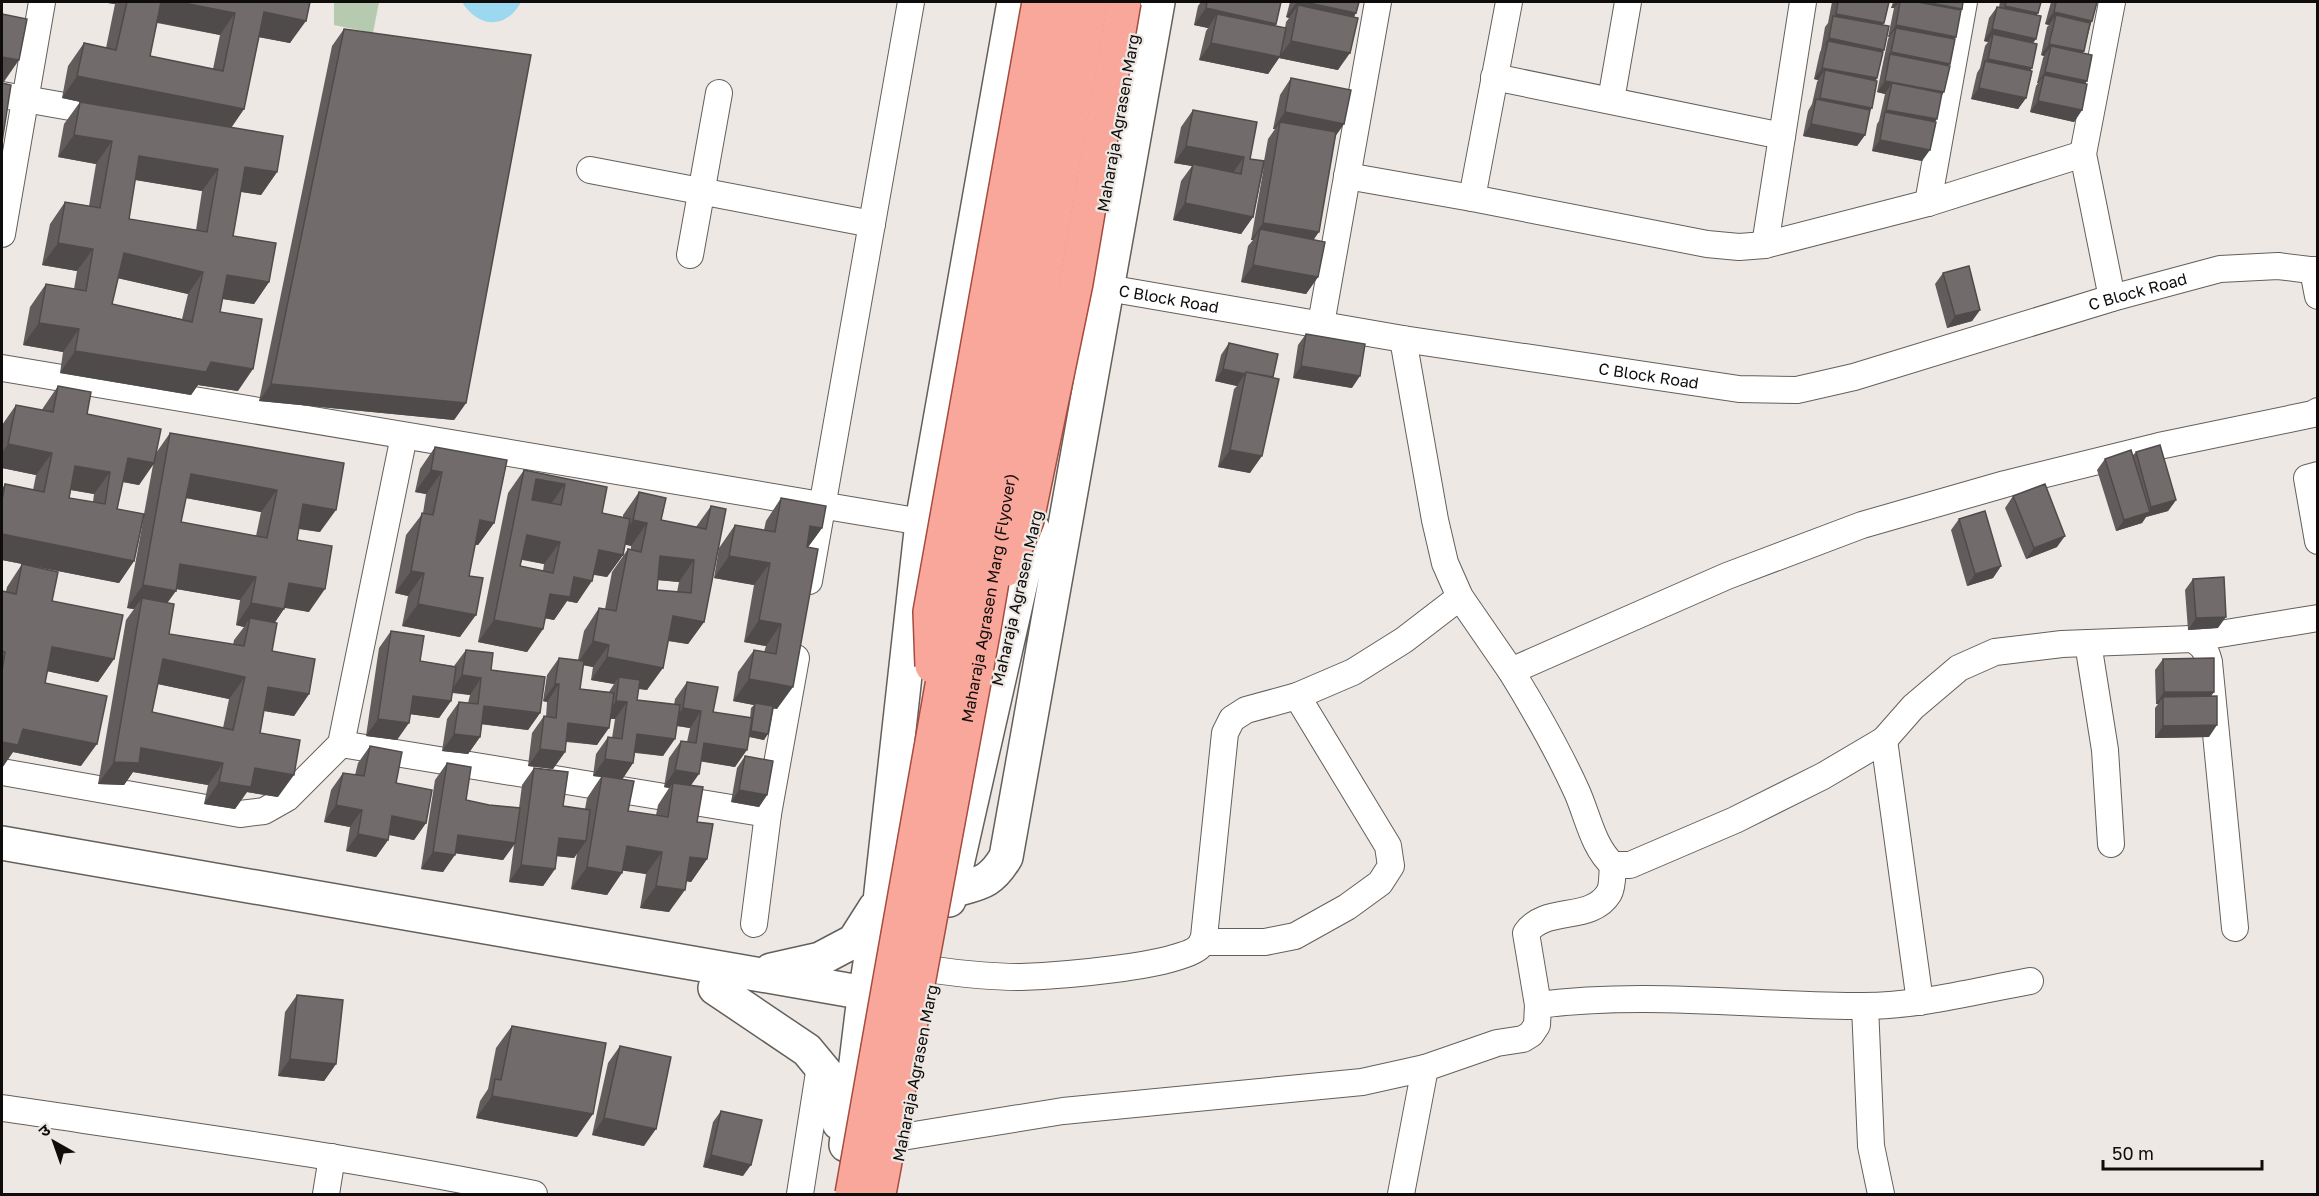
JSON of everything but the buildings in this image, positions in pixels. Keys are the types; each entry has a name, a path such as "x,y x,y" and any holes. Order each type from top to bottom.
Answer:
{"main road":[{"path":"839,1194 864,1003 880,902 922,522 1014,2"},
{"path":"934,728 930,612 1039,2"},
{"name":"Maharaja Agrasen Marg (Flyover)","path":"852,1194 1062,2"},
{"name":"Maharaja Agrasen Marg (Flyover)","path":"879,1194 984,628 1090,2"},
{"path":"984,628 1027,520 1076,283 1124,2"},
{"name":"Maharaja Agrasen Marg","path":"892,1194 951,891 1098,287 1140,2"},
{"path":"951,891 983,882 997,873 1006,857 1098,287 1158,2"},
{"path":"2,843 748,973 864,1003"},
{"path":"2,864 715,988 864,1003"},
{"path":"748,973 820,959 854,941 880,902"},
{"path":"715,988 807,1050 831,1079 845,1154"}],"street":[{"path":"2,234 13,97 42,2"},
{"path":"754,924 768,814 911,2"},
{"path":"1321,324 1378,2"},
{"path":"1472,198 1509,2"},
{"path":"1611,100 1628,2"},
{"path":"1766,245 1803,2"},
{"path":"1928,203 1964,2"},
{"path":"2112,2 2083,154 2112,298"},
{"path":"1494,77 1782,136"},
{"path":"690,255 719,93"},
{"path":"13,97 139,118"},
{"path":"1347,176 1707,244 1739,246 1766,245 1928,203 2083,154"},
{"path":"590,170 872,224"},
{"name":"C Block Road","path":"968,266 1403,339 1739,389 1797,390 1854,377 2112,298 2220,270 2278,266 2315,270"},
{"path":"2315,270 2318,296"},
{"path":"1403,339 1435,520 1445,563 1460,597 1511,670 1552,742 1577,792 1602,855 1614,865 1630,865 1735,820 1823,776 1884,740 1913,707 1959,668 1995,652 2088,643 2189,639 2318,618"},
{"path":"2,368 922,522"},
{"path":"1511,670 1727,576 1862,525 2005,484 2159,446 2313,414 2318,411"},
{"path":"2,772 240,814 264,811 287,798 341,744 404,436"},
{"path":"2318,475 2307,478 2318,541"},
{"path":"934,970 977,976 1023,977 1156,962 1191,952 1202,942 1225,733 1232,719 1246,710 1297,696 1353,672 1404,640 1460,597"},
{"path":"2189,639 2201,644 2209,662 2235,928"},
{"path":"2088,643 2105,750 2111,844"},
{"path":"1202,942 1265,942 1295,936 1347,907 1380,883 1390,866 1388,846 1297,696"},
{"path":"1884,740 1920,1002"},
{"path":"341,744 768,814"},
{"path":"902,1137 1063,1111 1362,1082 1425,1068 1479,1048 1523,1039 1531,1034 1536,1025 1538,1005 1526,933 1532,923 1547,917 1590,908 1601,903 1610,891 1614,865"},
{"path":"1538,1005 1582,999 1638,998 1865,1006 1920,1002 2030,981"},
{"path":"1865,1006 1870,1137 1881,1194"},
{"path":"800,1194 820,1066"},
{"path":"1401,1194 1425,1068"},
{"path":"2,1108 332,1156 449,1186 534,1194"},
{"path":"326,1194 332,1156"}],"green space":[{"path":"334,2 379,2 373,33 334,25"}],"water":[{"path":"462,2 521,2 508,17 492,22 476,17"}]}
